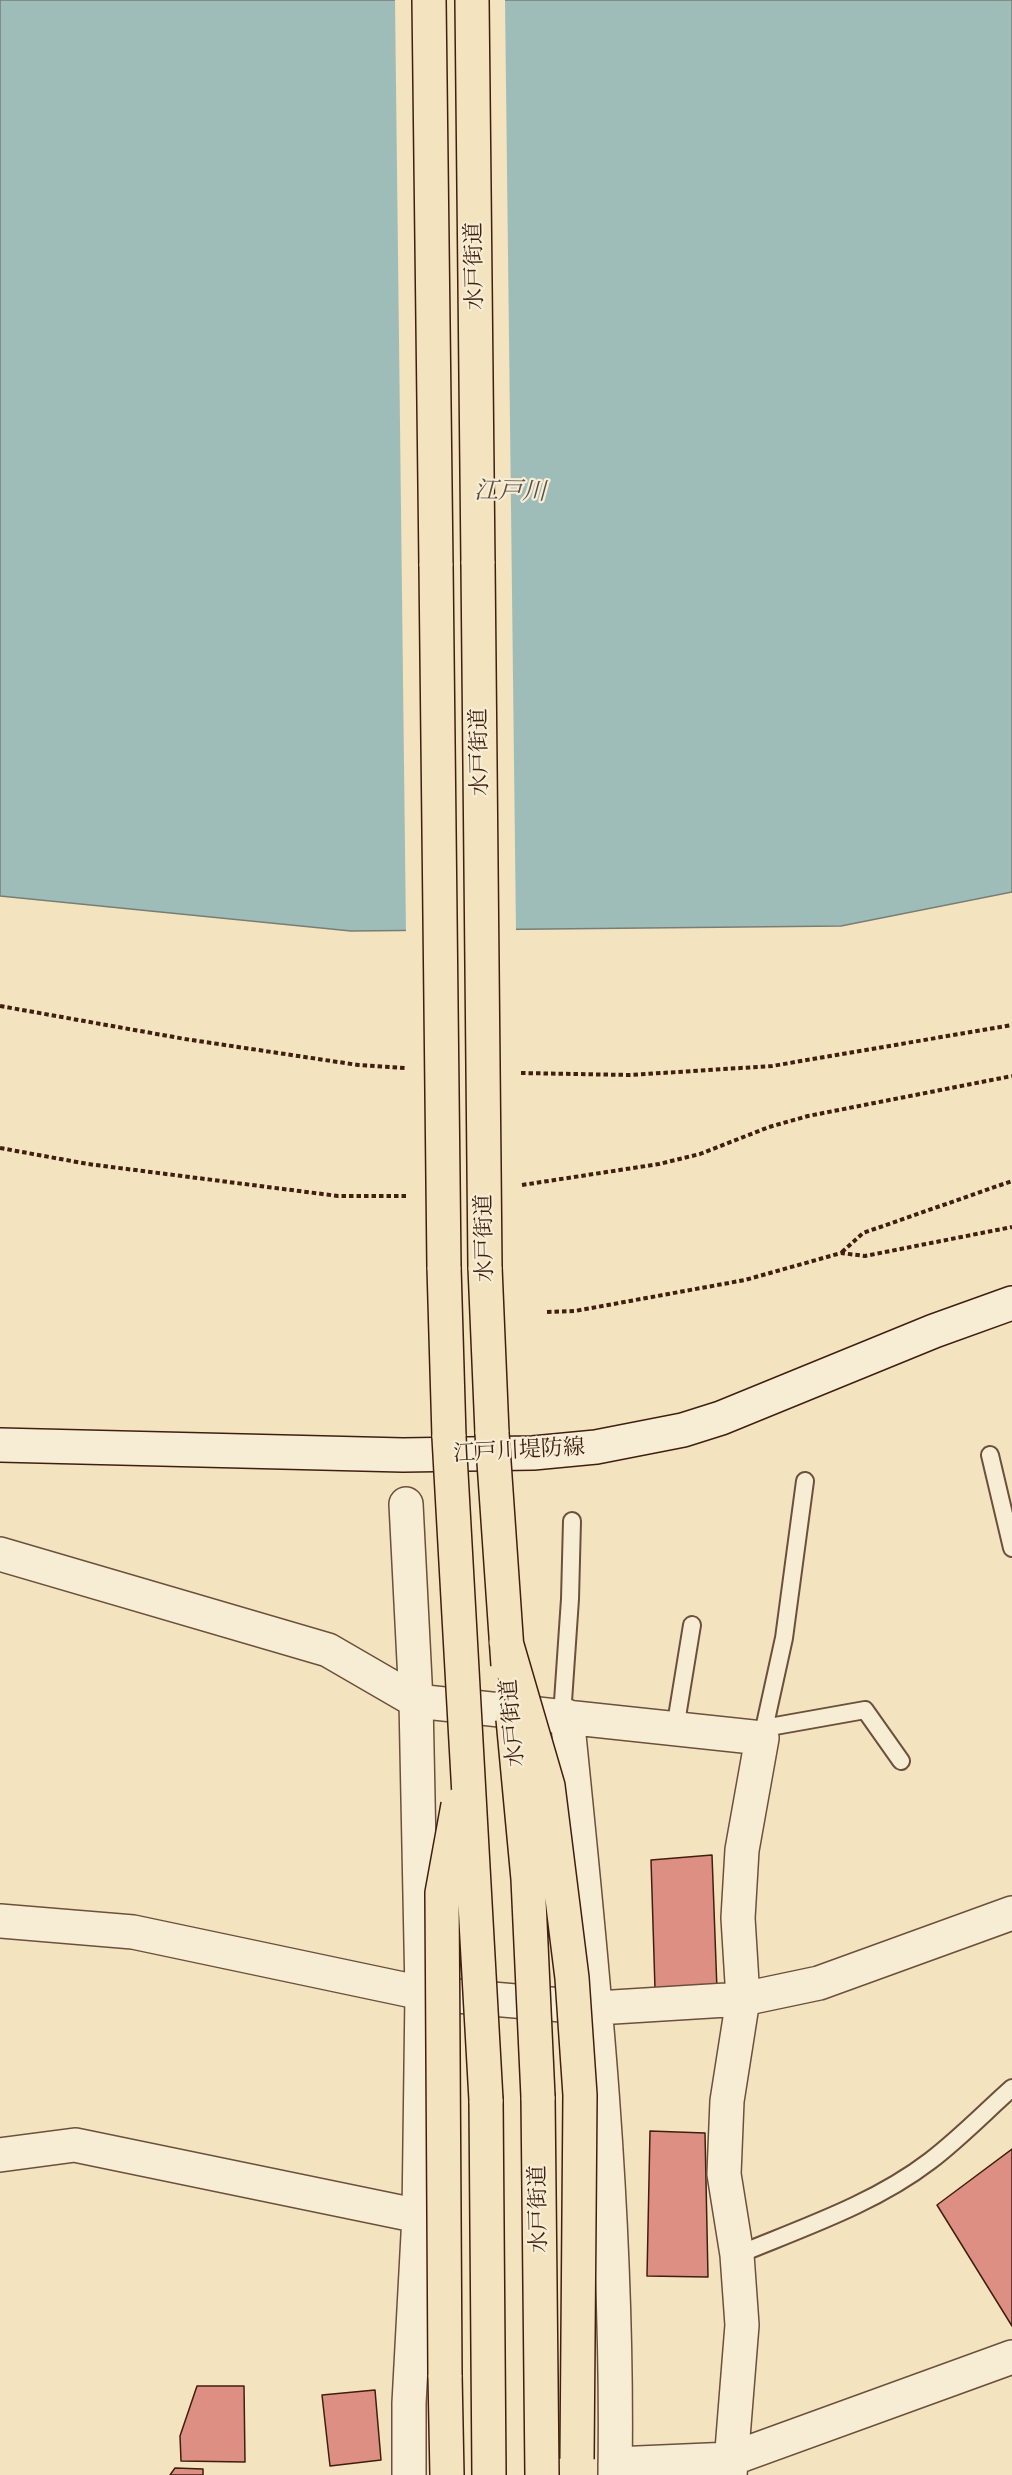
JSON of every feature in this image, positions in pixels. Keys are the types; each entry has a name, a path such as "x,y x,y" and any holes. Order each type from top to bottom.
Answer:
{"highway":[{"name":"水戸街道","path":"429,0 444,1267 449,1437 486,2100 489,2475"},
{"name":"水戸街道","path":"472,0 485,1267 492,1433 506,1642 528,1879 538,2085 542,2475"},
{"path":"506,1642 548,1786 572,1978 580,2095 577,2467"},
{"path":"447,2475 442,1893 467,1757"}],"street":[{"name":"江戸川堤防線","path":"0,1445 403,1455 533,1453 596,1447 683,1430 721,1418 934,1331 1012,1303"},
{"path":"406,1504 416,1701 422,1993 419,2216 409,2403 409,2475"},
{"path":"0,1554 328,1650 416,1701 675,1729 763,1733 742,1850 738,1918 743,2000 727,2101 724,2174 737,2255 742,2325 731,2467"},
{"path":"564,1716 597,2008 612,2233 615,2469 731,2467 1012,2357"},
{"path":"0,1921 133,1932 422,1993 597,2008 743,2000 819,1983 1012,1913"},
{"path":"0,2156 75,2145 419,2216"}],"lane":[{"path":"990,1455 1012,1548"},
{"path":"805,1481 784,1638 763,1733 865,1710 901,1761"},
{"path":"564,1716 572,1521"},
{"path":"675,1729 692,1625"},
{"path":"737,2255 835,2214 888,2188 930,2161 1012,2088"}],"path":[{"path":"547,1312 575,1311 745,1280 841,1252 863,1233 1012,1181"},
{"path":"841,1252 865,1256 1012,1227"}],"water":[{"name":"江戸川","path":"0,0 1012,0 1012,892 841,926 351,931 0,896"}],"pier":[{"path":"395,0 505,0 516,932 406,933"}],"building":[{"path":"712,1855 717,1990 655,1989 651,1860"},
{"path":"650,2131 705,2133 708,2277 647,2276"},
{"path":"1012,2149 1012,2326 937,2205"},
{"path":"197,2386 244,2386 245,2462 181,2461 180,2436"},
{"path":"375,2390 381,2460 330,2466 322,2395"},
{"path":"175,2468 203,2469 203,2475 170,2475"}]}
